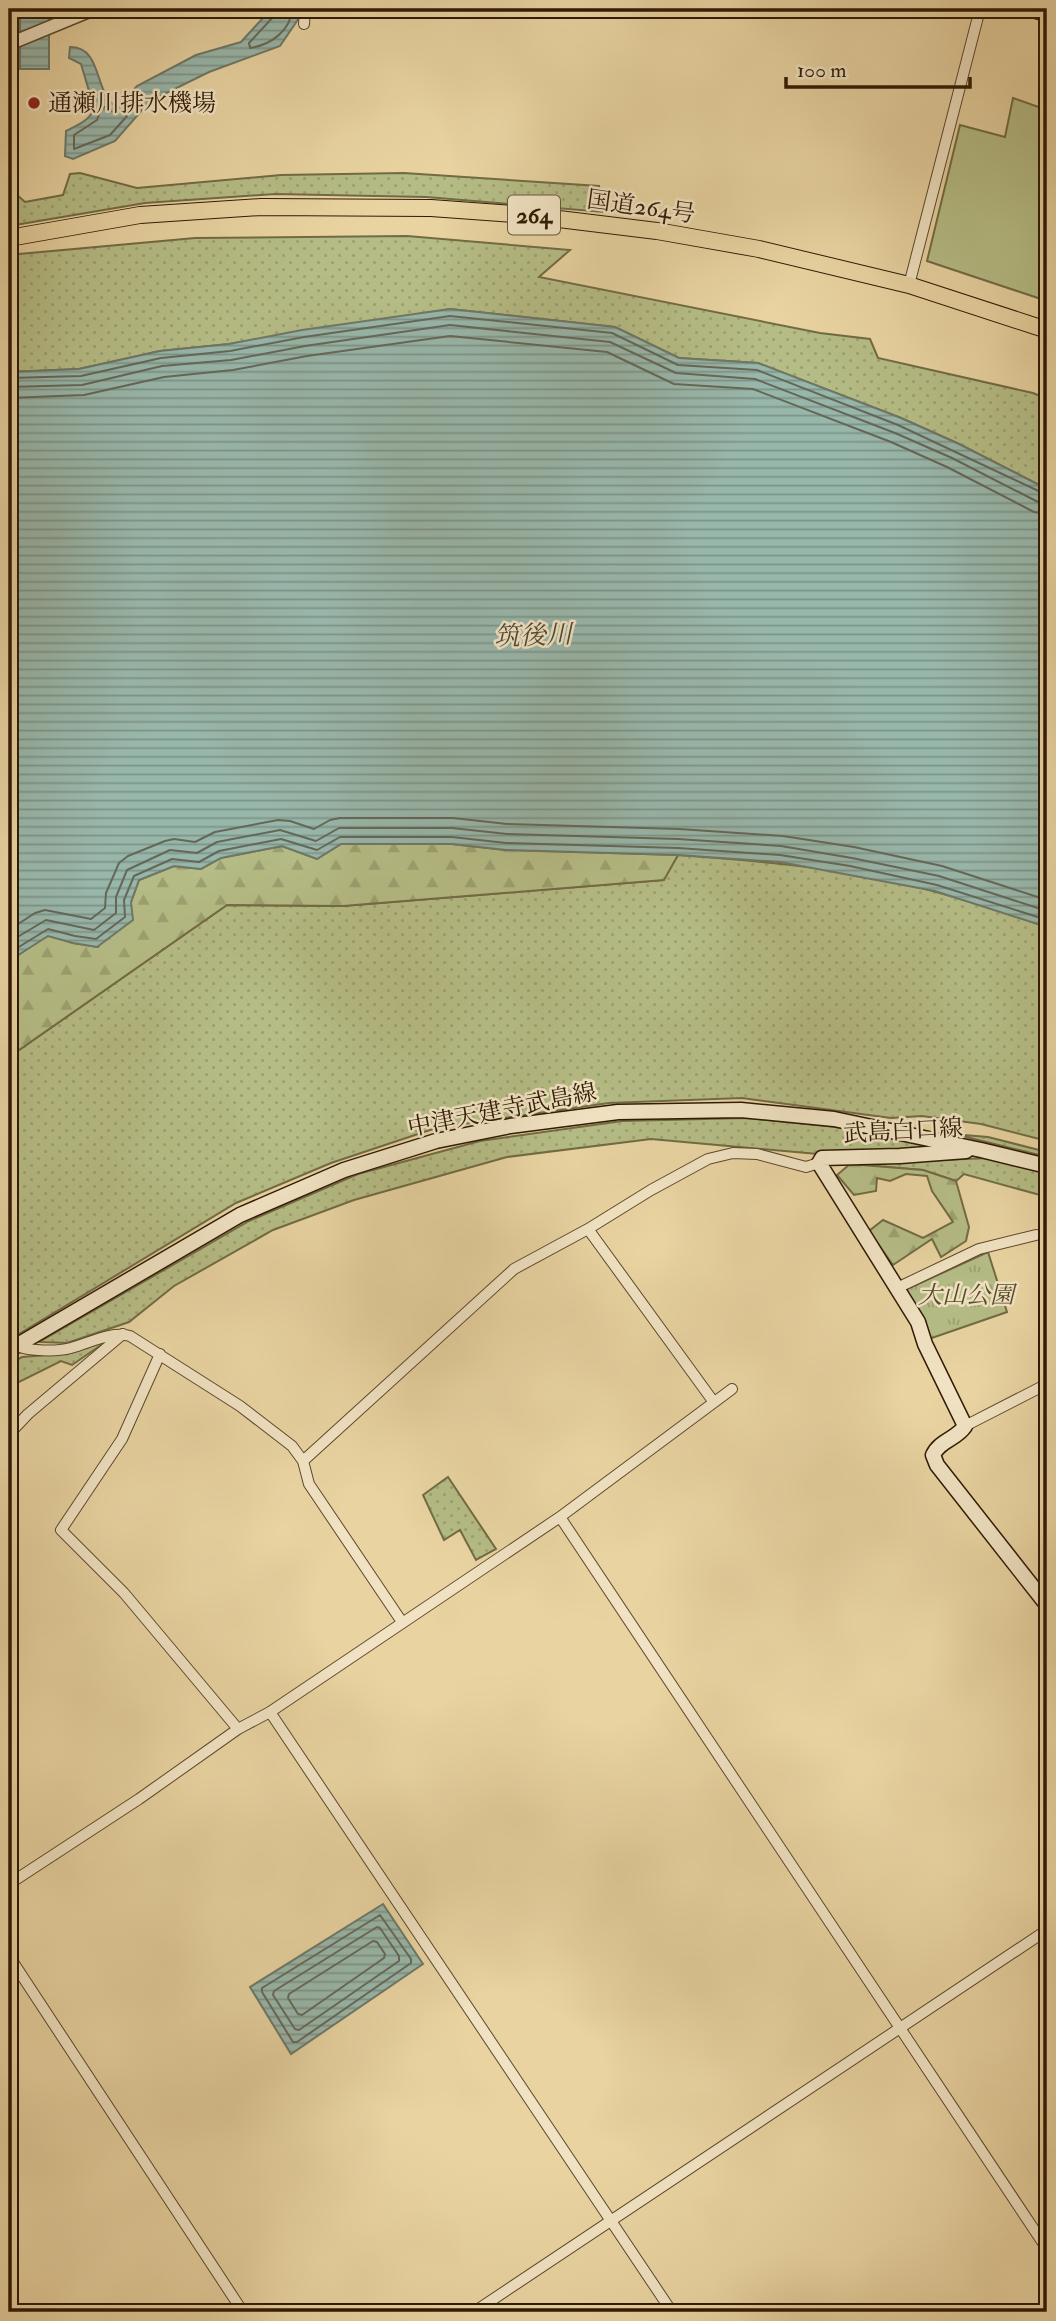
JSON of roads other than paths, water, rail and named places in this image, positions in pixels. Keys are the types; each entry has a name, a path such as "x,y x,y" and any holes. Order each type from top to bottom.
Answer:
{"highway":[{"name":"国道264号","path":"9,238 140,215 261,207 431,208 526,215 657,231 759,249 909,285 1047,330"}],"main road":[{"path":"1030,9 1047,14"},
{"name":"中津天建寺武島線","path":"12,1348 240,1215 344,1170 436,1141 510,1126 618,1112 741,1110 834,1119 1047,1166"},
{"name":"武島白口線","path":"965,1426 925,1344 918,1322 819,1163 822,1158 981,1150"},
{"path":"965,1426 962,1431 937,1447 933,1455 937,1465 1047,1605"}],"street":[{"path":"13,42 94,9"},
{"path":"304,24 305,9"},
{"path":"909,285 980,9"},
{"path":"303,1461 514,1269 708,1159 733,1153 757,1154 806,1167 819,1163"},
{"path":"588,1228 713,1401"},
{"path":"897,1288 979,1249 1036,1236"},
{"path":"9,1434 28,1413 123,1334"},
{"path":"12,1348 67,1349 123,1334 160,1354 240,1406 292,1447 303,1461 309,1485 402,1622"},
{"path":"160,1354 122,1439 61,1530 124,1594 238,1729"},
{"path":"965,1426 1047,1384"},
{"path":"9,1884 560,1517 732,1388"},
{"path":"560,1517 1046,2244"},
{"path":"270,1712 672,2312"},
{"path":"474,2312 1047,1930"},
{"path":"9,1956 243,2312"}],"water":[{"path":"20,9 49,9 49,69 20,69"},
{"path":"271,9 298,9 299,18 280,46 209,72 150,101 115,141 73,159 65,156 66,131 87,119 94,108 81,64 69,58 70,47 88,54 108,98 114,105 120,105 137,86 196,55 241,42"},
{"name":"筑後川","path":"450,309 615,327 679,358 758,363 901,418 1047,489 1047,927 935,891 780,862 678,855 506,850 452,844 341,844 317,859 282,846 221,858 201,869 174,866 139,880 131,902 133,920 97,947 48,936 9,961 9,372 79,369 160,351 229,344 302,330"},
{"path":"383,1904 423,1964 291,2054 250,1987"}],"place":[{"name":"通瀬川排水機場","path":"34,103"}],"park label":[{"name":"大山公園","path":"966,1295"}]}
